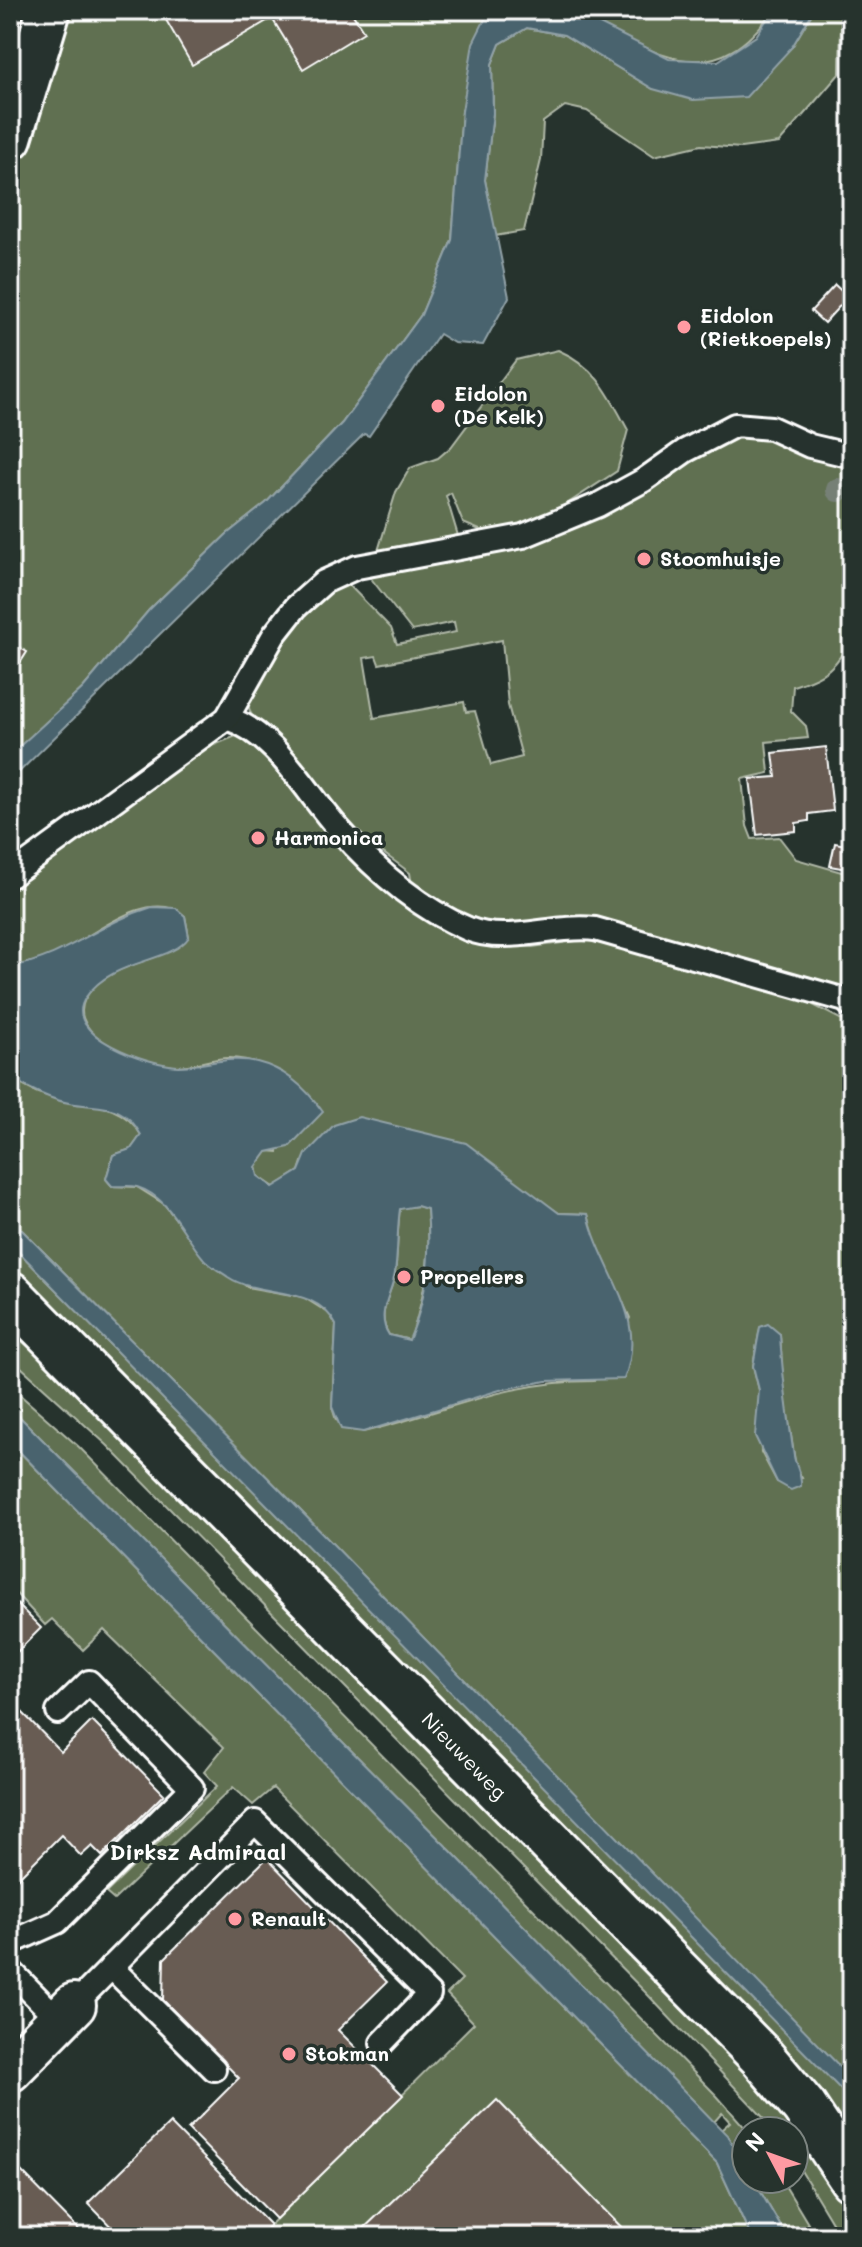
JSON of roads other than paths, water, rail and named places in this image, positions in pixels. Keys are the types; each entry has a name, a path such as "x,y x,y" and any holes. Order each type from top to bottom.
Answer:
{"street":[{"path":"10,136 49,10"},
{"name":"Nieuweweg","path":"10,1294 761,2056 804,2107 852,2179"},
{"name":"Nieuweweg","path":"10,1308 59,1346"},
{"path":"10,2070 67,2013"}],"lane":[{"path":"10,876 227,718 274,635 296,607 324,582 357,567 523,536 598,505 644,480 685,451 735,425 771,428 810,446 852,456"},
{"path":"227,718 243,723 263,737 339,829 393,882 470,930 497,934 574,927 595,929 845,1000 852,1006"},
{"path":"10,1943 57,1922 192,1788 89,1682 58,1712"},
{"path":"10,1970 67,2013 255,1822 429,1994 382,2043"},
{"path":"111,1967 214,2069"}],"water":[{"path":"503,10 572,10 669,59 718,61 756,36 773,10 814,10 792,47 746,97 693,100 653,89 564,35 527,28 500,44 492,64 493,113 485,180 509,297 483,345 454,343 439,334 369,436 364,434 10,781 10,755 83,688 149,610 227,534 266,503 342,423 421,315 452,240 462,111 473,43 486,17"},
{"path":"152,907 176,908 185,916 189,937 169,952 125,968 97,984 86,997 81,1011 85,1024 96,1036 130,1054 165,1064 188,1066 246,1060 268,1065 295,1081 323,1112 289,1147 267,1152 256,1167 258,1176 273,1187 299,1171 306,1154 334,1125 359,1117 466,1143 559,1213 588,1214 627,1315 631,1335 630,1357 624,1379 546,1381 500,1390 363,1432 341,1429 332,1407 336,1325 327,1312 301,1297 241,1284 228,1277 205,1261 158,1199 137,1187 112,1186 106,1179 113,1155 131,1149 141,1135 127,1116 110,1108 54,1099 10,1078 10,967 49,955","holes":["417,1206 427,1209 426,1276 420,1309 409,1340 389,1335 384,1312 395,1273 400,1209"]},
{"path":"10,1218 293,1503 852,2079 852,2101 10,1243"},
{"path":"768,1324 780,1334 794,1456 801,1478 801,1486 791,1490 777,1482 755,1436 759,1390 753,1366 760,1327"},
{"path":"10,1407 450,1850 727,2135 730,2140 730,2191 717,2163 10,1442"},
{"path":"732,2195 762,2195 787,2237 751,2237"}],"place":[{"name":"Eidolon (Rietkoepels)","path":"684,327"},
{"name":"Eidolon (De Kelk)","path":"438,406"},
{"name":"Stoomhuisje","path":"644,559"},
{"name":"Harmonica","path":"258,838"},
{"name":"Propellers","path":"404,1277"},
{"name":"Renault","path":"235,1919"},
{"name":"Stokman","path":"289,2054"}],"district":[{"name":"Dirksz Admiraal","path":"198,1852"}]}
